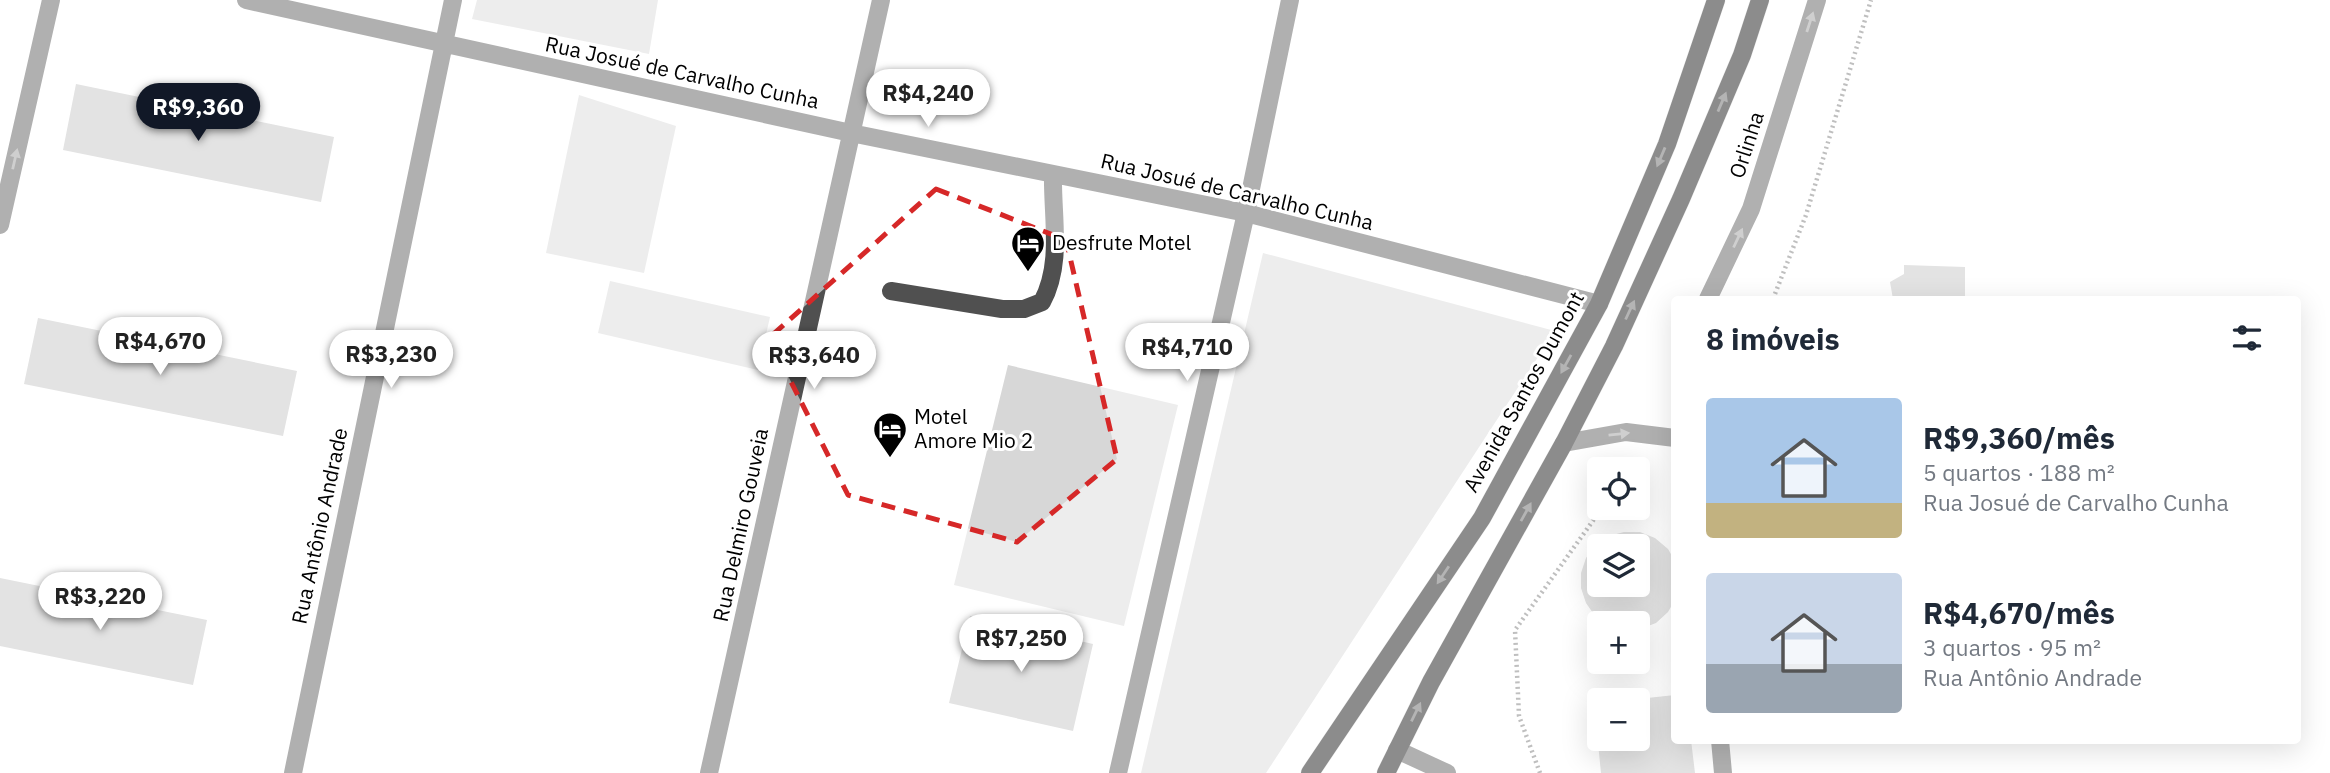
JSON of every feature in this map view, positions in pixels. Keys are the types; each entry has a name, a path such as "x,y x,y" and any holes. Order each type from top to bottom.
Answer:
{"main road":[{"name":"Avenida Santos Dumont","path":"1310,773 1482,518 1599,304 1667,144 1716,0"},
{"path":"1386,773 1431,682 1564,443 1614,346 1681,199 1742,55 1760,0"}],"street":[{"path":"0,226 51,0"},
{"name":"Rua Josué de Carvalho Cunha","path":"246,0 851,133 1246,213 1599,304"},
{"name":"Rua Antônio Andrade","path":"293,773 453,0"},
{"name":"Rua Delmiro Gouveia","path":"709,773 881,0"},
{"path":"1118,773 1246,213 1290,0"},
{"name":"Orlinha","path":"1710,296 1751,209 1817,0"},
{"path":"891,290 1002,309 1024,309 1042,302 1052,284 1056,252 1053,174"},
{"path":"1564,443 1626,432 1671,437"},
{"path":"1720,744 1723,773"},
{"path":"1397,750 1447,773"}],"path":[{"path":"1774,296 1806,215 1871,0"},
{"path":"1539,773 1519,716 1515,630 1593,520"}],"highlighted area":[{"path":"936,189 1066,240 1117,459 1017,542 848,495 769,338"}],"shaded area":[{"path":"477,0 658,0 649,54 472,19"},
{"path":"579,95 676,126 644,273 546,253"},
{"path":"1263,253 1555,331 1266,773 1141,773"},
{"path":"610,281 770,317 758,370 598,333"},
{"path":"1008,365 1178,405 1124,626 954,585"}],"building":[{"path":"76,84 334,137 321,202 63,150"},
{"path":"1904,265 1965,267 1965,296 1892,296 1890,282 1904,274"},
{"path":"38,318 297,371 283,436 24,384"},
{"path":"1624,532 1645,534 1616,534"},
{"path":"1650,536 1655,538 1671,554 1671,607 1668,612 1650,625 1650,611 1592,611 1581,588 1581,573 1586,558 1587,597 1650,597"},
{"path":"0,578 207,620 193,685 0,646"},
{"path":"970,616 1093,644 1073,731 949,703"},
{"path":"1671,695 1671,744 1691,744 1695,773 1601,773 1599,751 1650,751 1650,698"}],"place":[{"name":"Desfrute Motel","path":"1028,273"},
{"name":"Motel Amore Mio 2","path":"890,459"}]}
